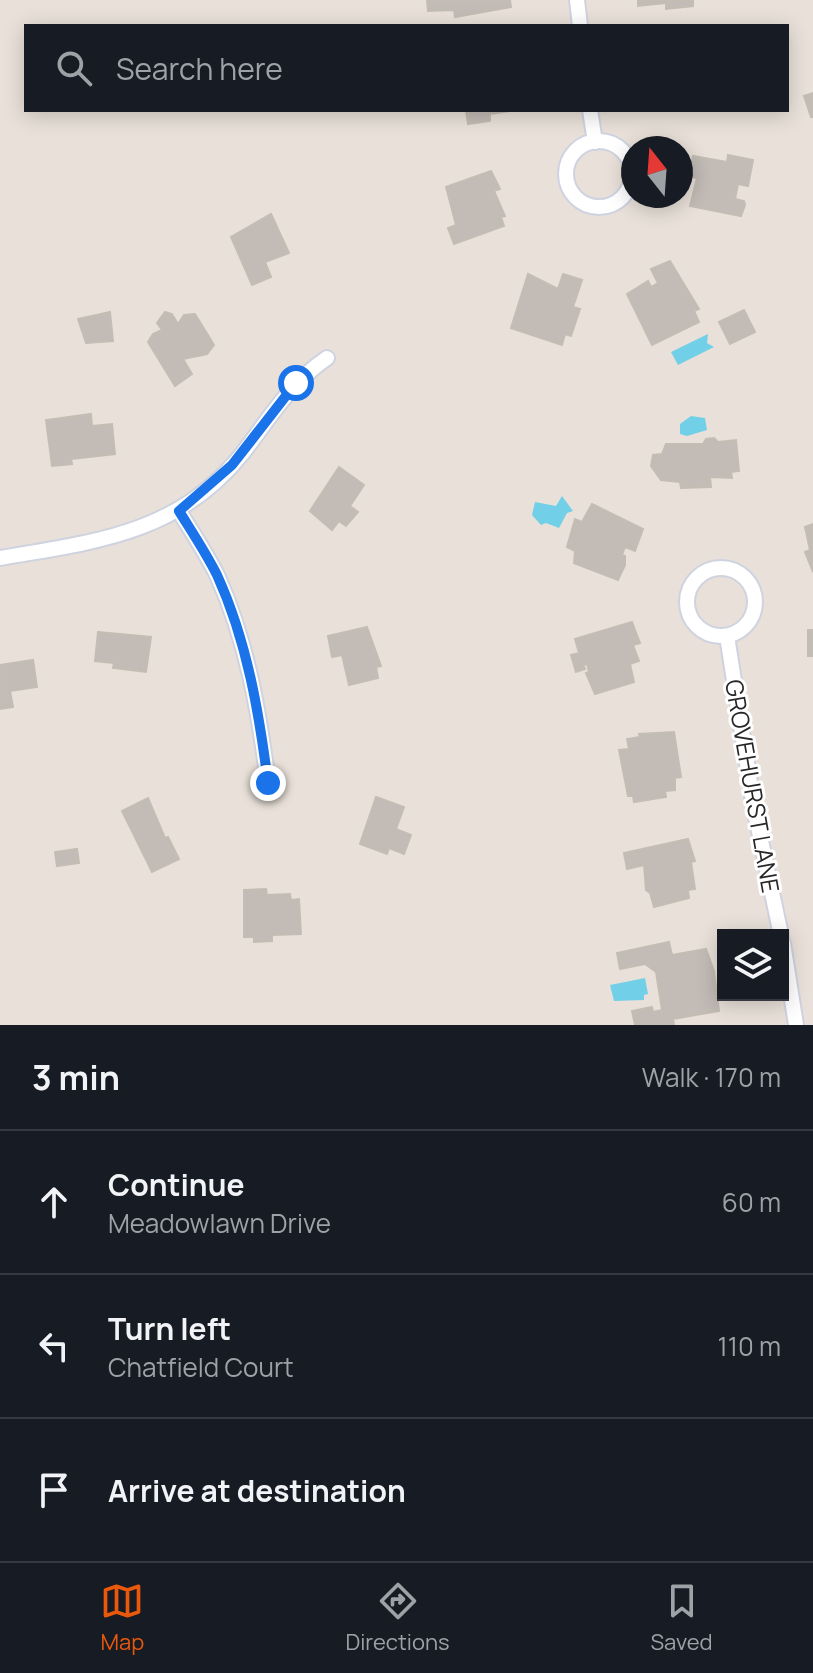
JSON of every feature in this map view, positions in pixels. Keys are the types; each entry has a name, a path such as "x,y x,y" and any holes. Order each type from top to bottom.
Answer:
{"street":[{"path":"577,0 580,24"},
{"path":"590,112 595,142"},
{"path":"595,142 613,144 622,150 632,171 628,192 612,205 602,208 581,203 573,196 565,178 571,156 579,147 595,142"},
{"path":"0,558 119,535 179,511 225,473 296,383 327,358"},
{"path":"179,511 216,574 243,642 262,735 268,783"},
{"path":"709,570 733,570 743,575 755,595 752,617 746,626 727,636 716,636 697,626 687,607 692,585 709,570"},
{"name":"GROVEHURST LANE","path":"727,636 754,808 780,929"},
{"path":"789,981 796,1025"}],"water":[{"path":"708,334 707,343 714,347 678,365 671,352"},
{"path":"691,416 705,418 707,430 687,436 680,434 680,424"},
{"path":"562,496 573,511 567,513 559,528 546,523 541,525 532,515 535,502 556,506"},
{"path":"645,978 648,994 644,995 644,1000 614,1001 610,985"}],"building":[{"path":"427,0 510,0 511,7 455,17 454,10 428,11"},
{"path":"638,0 693,0 693,6 666,9 666,3 638,6"},
{"path":"813,93 813,117 811,117 804,96"},
{"path":"466,112 503,112 490,114 490,121 468,124"},
{"path":"728,155 753,160 748,186 738,184 735,199 744,201 745,205 741,216 693,207 697,178 693,178 693,156 727,162"},
{"path":"491,171 500,189 494,191 505,216 501,217 504,226 454,244 448,228 456,225 446,187"},
{"path":"271,214 289,253 265,262 271,277 252,285 231,237"},
{"path":"670,261 699,309 694,311 699,322 652,345 627,294 648,281 651,287 658,283 651,269"},
{"path":"528,274 558,289 563,274 582,280 573,307 580,309 571,336 565,334 562,345 511,328"},
{"path":"744,310 755,332 730,344 719,322"},
{"path":"110,312 113,341 86,343 78,319"},
{"path":"165,312 172,314 178,324 184,315 195,314 214,345 207,354 183,359 192,374 175,386 148,342 153,334 162,330 157,323"},
{"path":"91,414 92,426 112,424 115,454 71,459 72,464 52,466 46,420"},
{"path":"714,438 718,442 736,440 739,471 731,472 732,478 710,477 711,487 681,488 680,482 661,480 651,466 653,455 662,454 666,444 703,444 706,439"},
{"path":"339,467 364,485 350,506 358,512 346,526 339,521 332,530 310,511"},
{"path":"592,504 643,529 635,551 625,547 622,555 625,556 625,565 618,580 574,563 575,551 567,547 575,519 582,522"},
{"path":"813,524 813,572 805,552 810,550 805,527"},
{"path":"632,622 640,643 633,645 639,661 630,664 634,682 595,694 586,673 589,672 587,664 583,665 585,669 576,672 571,655 579,653 575,639"},
{"path":"367,627 381,666 376,667 378,678 349,685 342,655 332,657 328,636"},
{"path":"808,630 813,630 813,656 808,656"},
{"path":"98,632 151,637 146,672 113,668 114,663 95,661"},
{"path":"33,660 37,687 10,691 13,707 0,709 0,665"},
{"path":"674,732 681,777 675,778 675,790 665,791 666,797 634,802 633,796 628,796 619,750 629,749 627,739 640,737 639,734"},
{"path":"376,797 404,807 396,829 411,835 404,854 389,848 387,854 360,844"},
{"path":"148,798 165,838 168,837 179,859 152,872 122,811"},
{"path":"688,839 695,861 691,862 695,889 688,890 689,898 654,907 646,890 644,865 627,869 624,853"},
{"path":"77,849 79,863 57,866 55,852"},
{"path":"266,889 267,895 290,894 291,900 299,899 301,934 272,935 272,941 254,942 254,937 244,937 244,890"},
{"path":"669,942 672,955 706,949 714,971 719,1011 673,1019 674,1025 635,1025 632,1011 652,1007 653,1012 662,1010 656,972 645,964 620,969 617,953"}],"route":[{"path":"268,783 262,735 243,642 216,574 179,511 232,465 296,383"}]}
